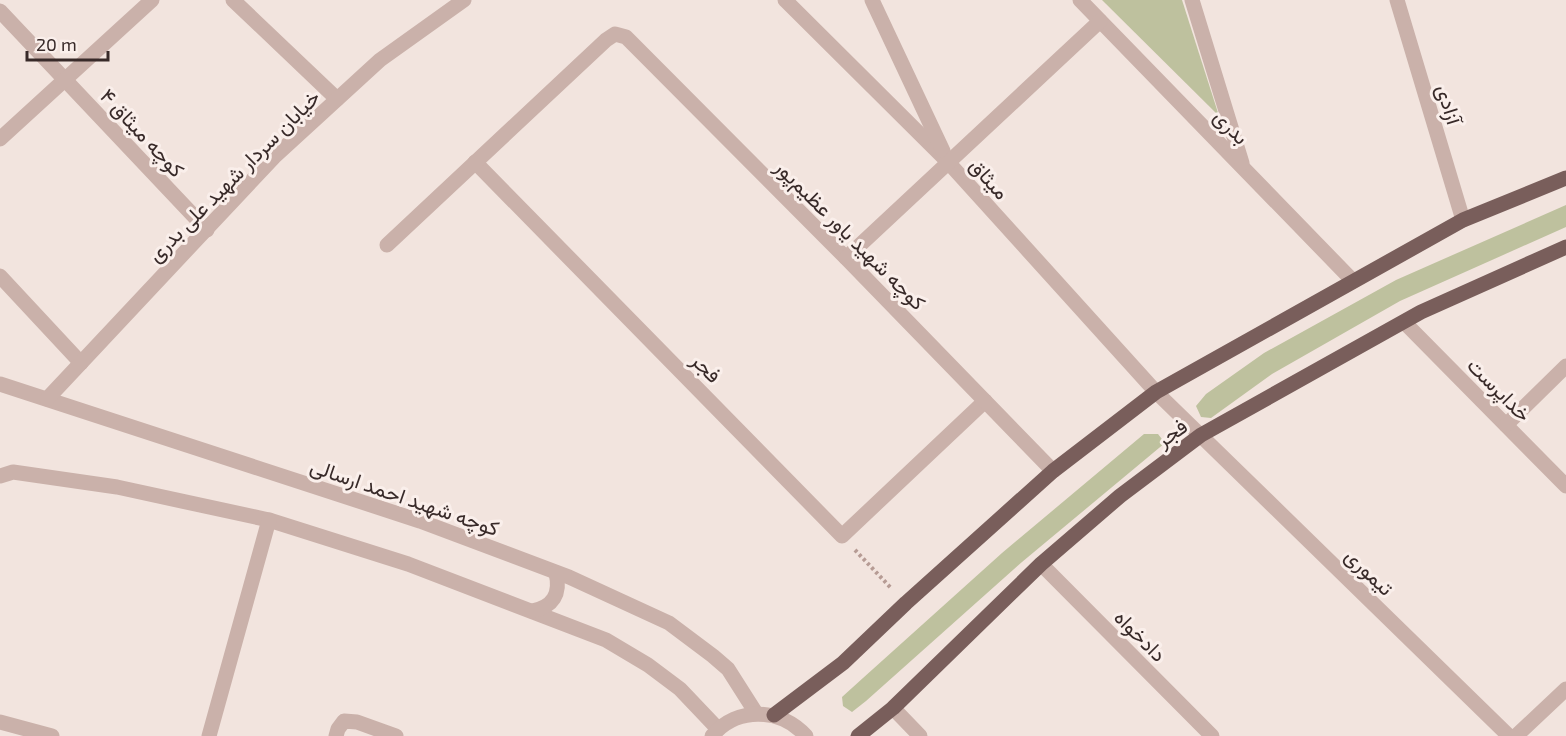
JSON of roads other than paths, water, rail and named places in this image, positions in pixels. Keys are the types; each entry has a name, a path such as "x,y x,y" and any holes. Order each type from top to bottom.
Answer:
{"main road":[{"name":"فجر","path":"774,715 843,663 1053,471 1156,392 1463,220 1566,178"},
{"name":"فجر","path":"858,736 893,708 1041,564 1119,496 1201,435 1420,312 1566,247"}],"street":[{"path":"0,139 152,0"},
{"path":"233,0 337,99"},
{"name":"خیابان سردار شهید علی بدری","path":"47,399 274,157 380,60 464,0"},
{"name":"میثاق","path":"785,0 948,162 1156,392 1201,435"},
{"path":"872,0 948,162"},
{"name":"بدری","path":"1080,0 1353,281"},
{"path":"1192,0 1244,168"},
{"name":"آزادی","path":"1397,0 1463,220"},
{"name":"کوچه میثاق ۴","path":"0,11 207,230"},
{"path":"846,258 1100,21"},
{"name":"کوچه شهید یاور عظیم‌پور","path":"475,162 606,40 615,34 626,37 846,258 1053,471"},
{"path":"387,245 475,162"},
{"name":"فجر","path":"475,162 842,536 985,401"},
{"path":"0,276 81,363"},
{"name":"خداپرست","path":"1404,322 1566,486"},
{"path":"1506,425 1566,366"},
{"name":"کوچه شهید احمد ارسالی","path":"0,384 420,520 569,577 669,623 728,669 756,713"},
{"name":"تیموری","path":"1201,435 1509,736"},
{"path":"0,476 13,472 117,487 269,520 408,564 606,640 648,665 680,689 715,733 735,718 756,713 774,715 790,722 806,736"},
{"path":"209,736 269,520"},
{"name":"دادخواه","path":"1041,564 1212,736"},
{"path":"532,611 548,605 554,598 558,590 556,573"},
{"path":"1516,736 1566,689"},
{"path":"893,708 920,736"},
{"path":"336,736 344,721 357,722 396,736"},
{"path":"0,722 52,736"}]}
